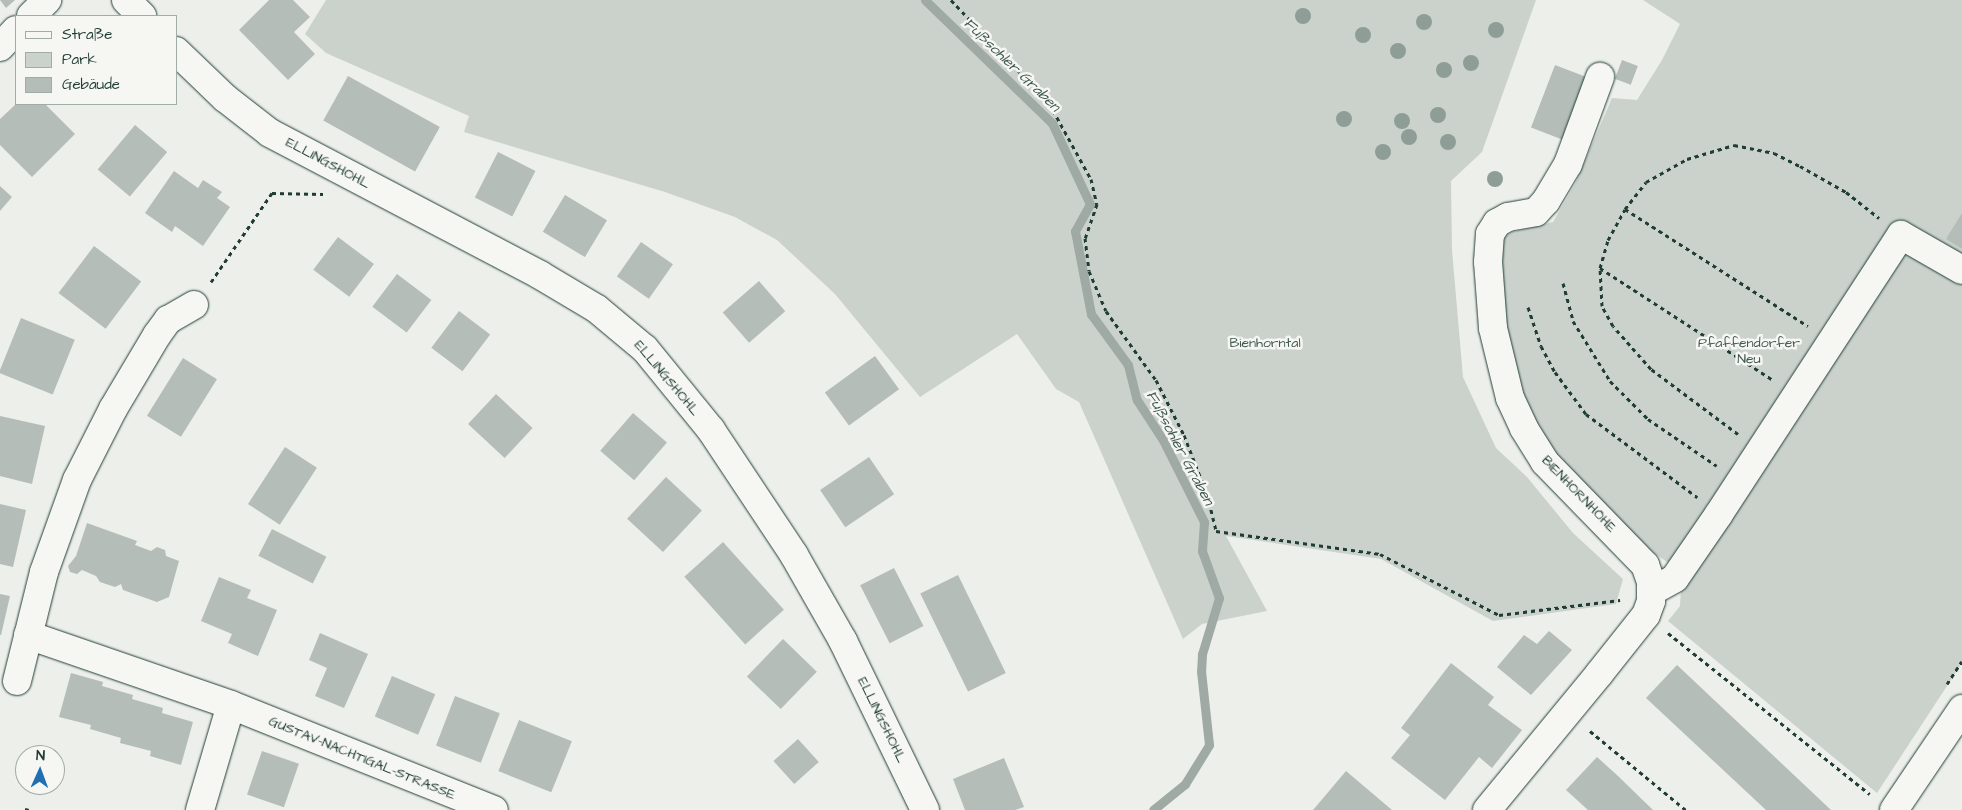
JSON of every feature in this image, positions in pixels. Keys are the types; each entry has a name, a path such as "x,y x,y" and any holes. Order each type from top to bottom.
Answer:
{"street":[{"path":"32,15 47,0"},
{"path":"126,0 141,15"},
{"path":"0,47 15,31"},
{"name":"ELLINGSHOHL","path":"178,53 224,98 270,133 556,284 613,320 645,349 711,430 794,555 843,641 924,810"},
{"name":"BIENHORNHÖHE","path":"1600,77 1568,164 1546,202 1536,212 1508,216 1490,234 1488,262 1493,328 1510,398 1545,462 1635,552 1648,574 1654,612"},
{"path":"1487,810 1654,612 1741,482 1901,235 1962,270"},
{"path":"17,681 59,527 94,444 168,320 194,305"},
{"name":"GUSTAV-NACHTIGAL-STRASSE","path":"28,635 231,705 494,810"},
{"path":"200,810 231,705"},
{"path":"1894,810 1962,708"}],"path":[{"path":"950,0 1049,103 1091,179 1096,204 1085,238 1089,271 1106,310 1156,380 1184,435 1207,494 1216,531 1380,554 1499,615 1623,600 1654,612 1870,794"},
{"path":"1760,451 1673,387 1630,347 1602,306 1600,268 1608,240 1625,209 1646,182 1687,159 1734,145 1774,153 1800,166 1846,192 1901,235"},
{"path":"218,273 272,193 325,194"},
{"path":"1625,209 1832,342"},
{"path":"1600,268 1797,395"},
{"path":"1563,283 1573,321 1610,381 1648,419 1741,482"},
{"path":"1528,307 1541,346 1555,372 1586,414 1719,514"},
{"path":"1583,726 1686,810"}],"green space":[{"name":"Bienhorntal","path":"326,0 1536,0 1482,152 1451,181 1452,250 1463,377 1496,448 1527,477 1573,533 1623,579 1616,604 1493,621 1381,559 1226,536 1267,611 1202,624 1183,639 1079,402 1056,389 1017,334 920,397 835,294 777,240 735,217 665,192 464,132 469,116 326,53 305,34"},
{"name":"Pfaffendorfer Neu","path":"1643,0 1962,0 1962,663 1877,793 1668,621 1680,606 1682,572 1642,545 1556,457 1535,424 1515,382 1503,328 1501,239 1512,232 1553,222 1575,184 1612,98 1637,100 1662,60 1680,24"}],"building":[{"path":"0,0 15,0 6,8"},
{"path":"269,0 293,0 310,17 294,32 315,54 288,80 239,30"},
{"path":"1622,60 1638,66 1631,85 1615,79"},
{"path":"1555,65 1591,79 1567,142 1531,128"},
{"path":"348,76 440,127 415,172 323,121"},
{"path":"15,105 46,105 75,134 32,177 0,145 0,119"},
{"path":"135,125 167,152 130,196 98,169"},
{"path":"498,152 535,171 512,217 475,197"},
{"path":"174,171 198,188 203,180 222,192 217,198 230,207 203,246 175,226 172,232 145,213"},
{"path":"0,186 12,197 0,211"},
{"path":"565,195 607,220 585,257 543,232"},
{"path":"1962,213 1962,249 1946,239"},
{"path":"338,237 374,264 349,297 313,270"},
{"path":"641,242 673,264 649,299 617,276"},
{"path":"94,246 141,282 106,329 58,293"},
{"path":"397,274 431,300 407,333 372,307"},
{"path":"759,281 785,311 749,343 723,312"},
{"path":"459,311 490,334 462,371 431,348"},
{"path":"21,318 75,340 53,394 0,373"},
{"path":"875,356 899,389 849,426 825,392"},
{"path":"183,358 217,379 181,437 147,416"},
{"path":"496,394 533,428 505,458 468,424"},
{"path":"633,413 667,443 634,480 600,451"},
{"path":"0,416 45,426 32,484 0,476"},
{"path":"285,447 317,468 280,525 248,504"},
{"path":"869,457 894,494 845,527 820,490"},
{"path":"666,477 702,510 663,552 627,519"},
{"path":"0,504 26,510 13,567 0,564"},
{"path":"87,523 137,541 135,545 151,551 157,547 165,550 166,556 179,561 169,597 157,602 123,590 121,584 115,587 100,582 96,576 82,570 77,574 70,572 68,566 76,556"},
{"path":"272,529 326,557 313,583 258,556"},
{"path":"723,542 784,610 745,644 684,577"},
{"path":"894,568 924,626 890,643 860,585"},
{"path":"958,575 1006,673 968,691 920,593"},
{"path":"219,577 251,590 247,598 277,610 258,656 228,643 232,634 201,621"},
{"path":"0,594 10,596 1,635 0,635"},
{"path":"1549,631 1572,650 1531,695 1497,667 1524,635 1537,644"},
{"path":"320,633 368,654 344,708 315,696 327,668 309,660"},
{"path":"783,639 817,672 781,709 747,676"},
{"path":"1451,663 1494,697 1488,705 1522,730 1492,768 1479,757 1445,800 1391,758 1410,735 1401,728"},
{"path":"1677,665 1831,810 1766,810 1646,698"},
{"path":"71,673 103,682 102,686 133,695 132,699 163,708 162,713 193,722 181,765 150,756 151,751 120,743 121,738 90,729 91,725 59,717"},
{"path":"392,676 435,694 418,735 375,717"},
{"path":"455,696 500,713 481,763 436,745"},
{"path":"519,720 572,741 551,792 498,771"},
{"path":"798,739 819,762 794,784 773,761"},
{"path":"262,751 299,764 284,807 247,794"},
{"path":"1597,757 1653,810 1588,810 1566,790"},
{"path":"1004,758 1024,807 1015,810 965,810 953,779"},
{"path":"1346,771 1392,810 1313,810"}],"waterway":[{"name":"Fußsohler Graben","path":"925,0 1052,123 1090,204 1075,231 1091,314 1128,365 1137,400 1163,440 1204,522 1202,551 1219,598 1202,654 1201,671 1209,745 1185,784 1153,810"}]}
